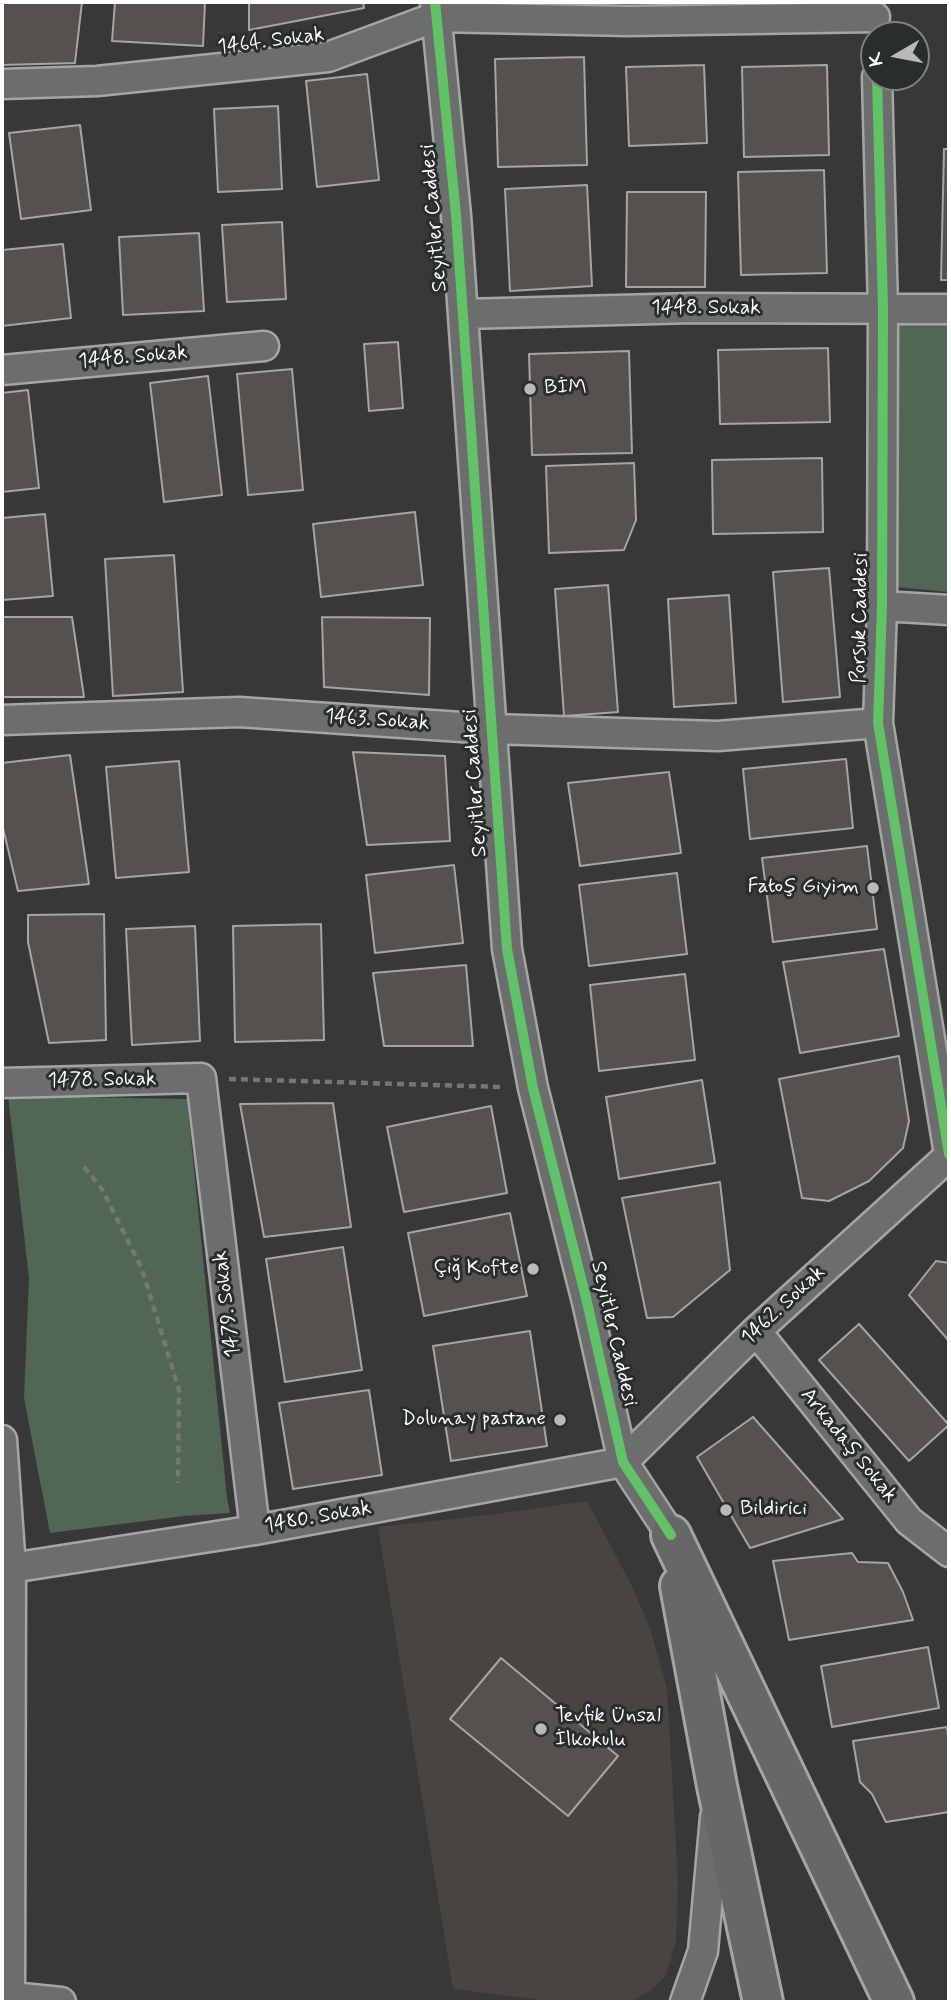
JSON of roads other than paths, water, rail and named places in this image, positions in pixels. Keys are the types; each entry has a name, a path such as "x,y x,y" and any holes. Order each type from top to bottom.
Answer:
{"main road":[{"path":"671,1535 718,1786 763,2002"},
{"path":"671,1535 894,2002"}],"street":[{"name":"1464. Sokak","path":"2,84 97,81 328,57 436,10 608,11 876,18"},
{"name":"Seyitler Caddesi","path":"436,10 456,215 507,949 533,1088 587,1301 623,1462 671,1535"},
{"name":"Porsuk Caddesi","path":"877,91 883,309 882,606 878,723 949,1155"},
{"name":"1448. Sokak","path":"463,314 694,308 949,309"},
{"name":"1448. Sokak","path":"2,370 264,346"},
{"path":"882,606 949,610"},
{"name":"1463. Sokak","path":"2,720 239,712 491,729 718,736 878,723"},
{"name":"1478. Sokak","path":"2,1083 201,1078"},
{"name":"1479. Sokak","path":"201,1078 254,1530"},
{"name":"1462. Sokak","path":"623,1462 756,1331 949,1155"},
{"name":"Arkadaş Sokak","path":"756,1331 909,1521 949,1552"},
{"path":"2,1440 11,1568 6,1609 6,1997 61,2002"},
{"name":"1480. Sokak","path":"11,1568 254,1530 623,1462"},
{"path":"685,2002 703,1951 718,1786"}],"place":[{"name":"BİM","path":"530,389"},
{"name":"Fatoş Giyim","path":"873,888"},
{"name":"Çiğ Kofte","path":"533,1269"},
{"name":"Dolunay pastane","path":"560,1420"},
{"name":"Bildirici","path":"726,1510"},
{"name":"Tevfik Ünsal İlkokulu","path":"541,1729"}]}
